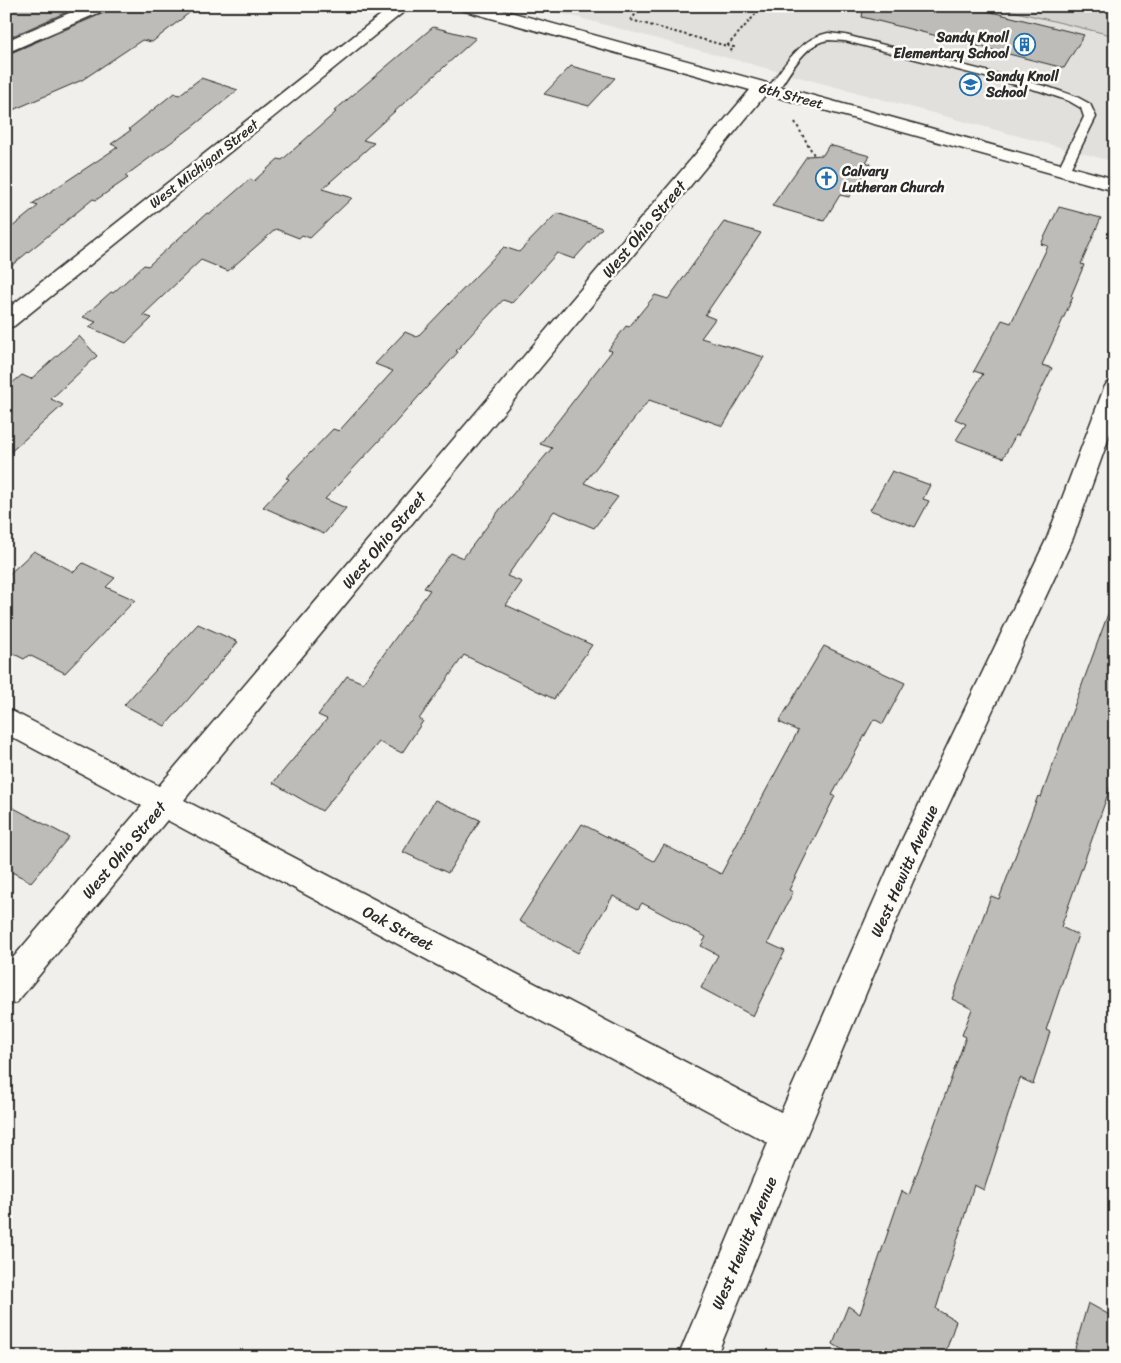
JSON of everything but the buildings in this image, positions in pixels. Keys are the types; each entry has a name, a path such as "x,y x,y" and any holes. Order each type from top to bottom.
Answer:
{"street":[{"path":"6,48 99,6"},
{"name":"West Michigan Street","path":"6,321 403,6"},
{"name":"6th Street","path":"468,6 1115,185"},
{"name":"West Ohio Street","path":"6,991 767,90"},
{"name":"West Hewitt Avenue","path":"697,1357 789,1135 899,879 1060,538 1115,388"},
{"name":"Oak Street","path":"6,720 789,1135"}],"lane":[{"path":"767,90 811,42 827,37 845,38 1044,89 1074,99 1086,106 1090,117 1063,171"}],"path":[{"path":"624,26 644,6"},
{"path":"663,6 674,9"},
{"path":"631,20 727,46 764,6"},
{"path":"792,118 814,155"}],"shaded area":[{"name":"Sandy Knoll School","path":"535,6 1115,6 1115,162"},
{"path":"992,6 1115,6 1115,36"}],"place":[{"name":"Sandy Knoll Elementary School","path":"1025,45"},
{"name":"Sandy Knoll School","path":"970,84"},
{"name":"Calvary Lutheran Church","path":"826,179"}]}
